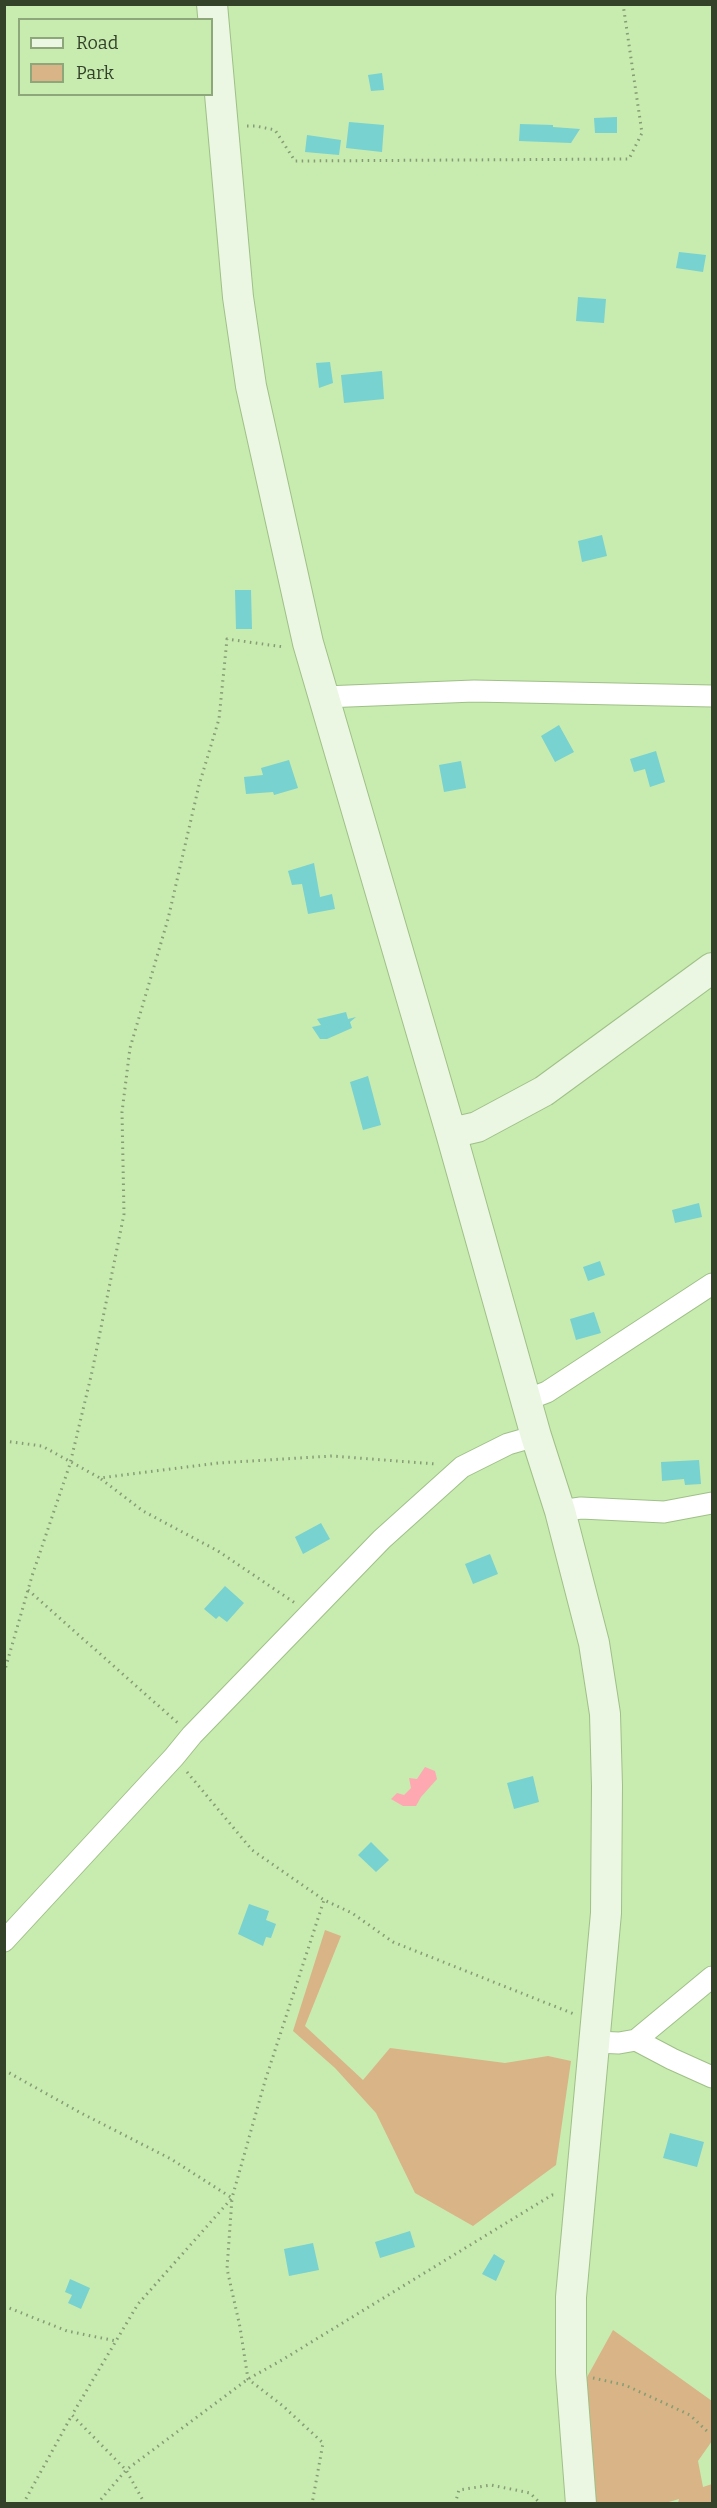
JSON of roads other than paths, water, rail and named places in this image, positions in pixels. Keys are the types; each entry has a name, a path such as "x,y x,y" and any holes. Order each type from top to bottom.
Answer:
{"main road":[{"path":"212,4 238,297 251,387 308,643 451,1133 536,1436 560,1510 594,1644 605,1713 608,1786 606,1913 571,2297 571,2373 581,2504"},
{"path":"451,1133 477,1127 544,1090 712,968"}],"street":[{"path":"324,697 474,691 712,696"},
{"path":"526,1400 547,1392 712,1284"},
{"path":"4,1941 192,1735 382,1539 462,1467 508,1444 536,1436"},
{"path":"560,1510 581,1508 664,1512 712,1503"},
{"path":"595,2032 619,2043 636,2040 712,1977"},
{"path":"636,2040 712,2077"}]}
